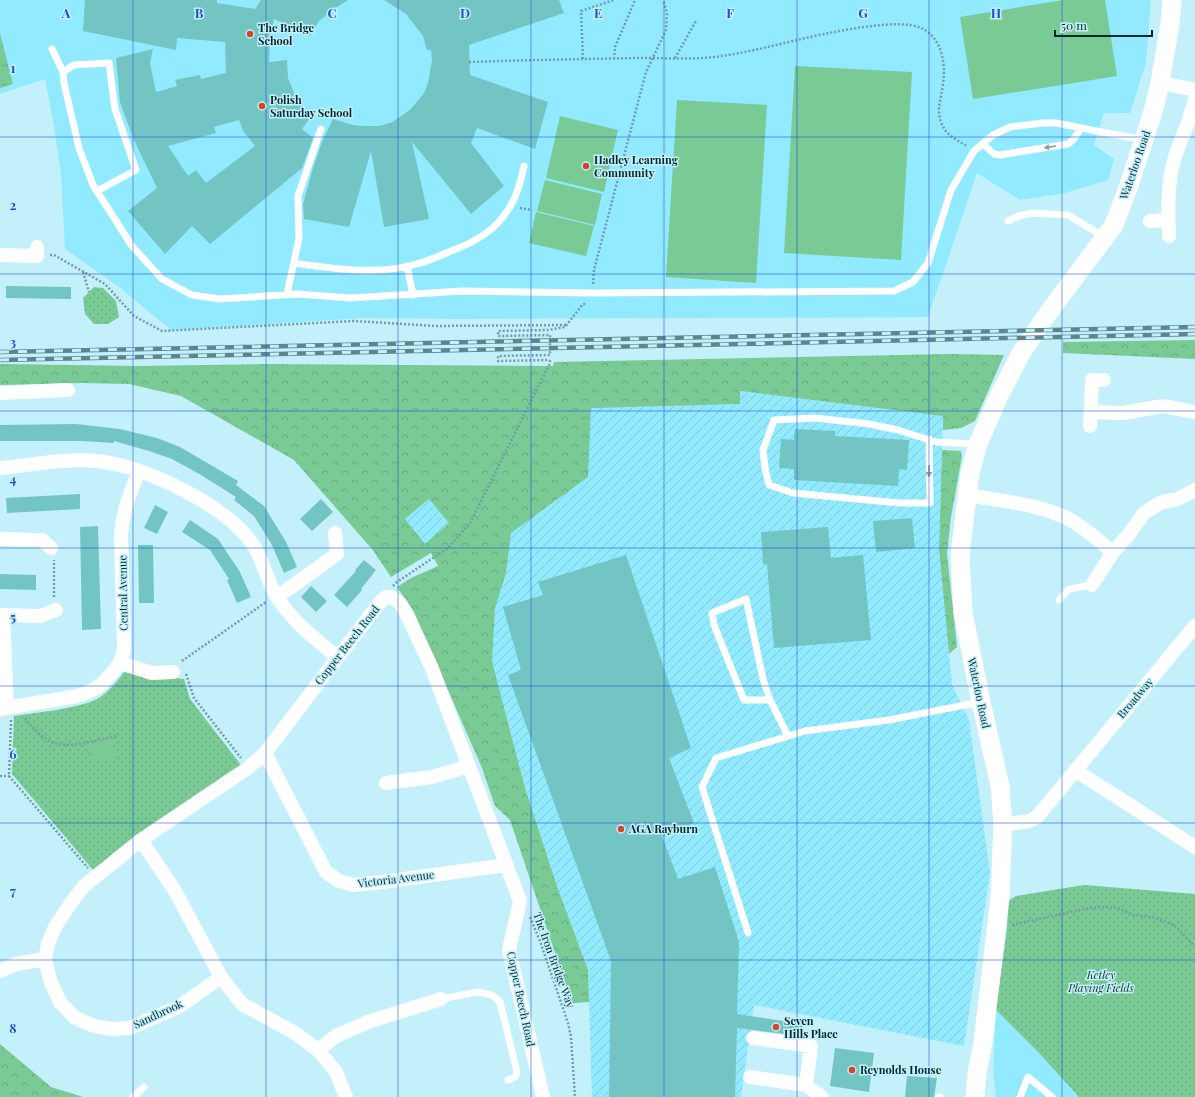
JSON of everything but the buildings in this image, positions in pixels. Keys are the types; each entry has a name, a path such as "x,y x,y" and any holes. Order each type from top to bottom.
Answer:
{"street":[{"name":"Waterloo Road","path":"975,1097 1000,898 1003,825 1000,786 963,612 960,581 960,555 970,473 978,444 997,400 1021,353 1051,309 1114,225 1144,141 1160,83 1170,24 1172,0"},
{"path":"1160,83 1195,90"},
{"path":"1169,236 1168,197 1175,157 1192,113 1195,98"},
{"path":"1150,221 1168,220"},
{"path":"0,255 39,255"},
{"path":"1090,426 1092,380 1104,380"},
{"path":"0,393 68,390"},
{"path":"1091,412 1123,413 1163,406 1195,412"},
{"path":"0,468 66,461 96,461 119,465 195,495 244,532 253,545 273,598 297,622 337,657"},
{"name":"Central Avenue","path":"120,663 124,649 121,535 123,517 130,493 139,472"},
{"path":"1092,585 1113,552 1129,534 1144,513 1162,502 1178,499 1195,490"},
{"path":"967,495 1055,513 1074,522 1113,552"},
{"path":"273,598 337,554 335,533"},
{"path":"0,539 42,540 51,548"},
{"name":"Copper Beech Road","path":"264,753 381,601 386,597 394,598 400,603 431,666 520,901 509,950 543,1097"},
{"path":"56,610 40,616 2,615 6,708 87,693 106,682 120,663 152,673 173,672"},
{"name":"Broadway","path":"1003,825 1029,821 1037,816 1195,626"},
{"name":"Sandbrook","path":"221,977 180,1006 130,1028 112,1029 94,1026 74,1017 60,1002 50,980 45,959 48,944 55,927 84,886 141,840 248,768 264,753"},
{"name":"Victoria Avenue","path":"264,753 326,872 339,881 353,885 507,865"},
{"path":"386,783 432,777 469,766"},
{"path":"1075,770 1195,847"},
{"path":"141,840 175,891 221,977 242,1004 295,1034 318,1050 336,1072 346,1097"},
{"path":"0,971 16,964 45,959"},
{"path":"318,1050 336,1036 368,1022 441,999"},
{"path":"753,1038 811,1046 806,1085"},
{"name":"Waterloo Road","path":"983,1042 988,1097"},
{"path":"750,1077 806,1085 822,1097"}],"lane":[{"path":"52,49 63,72 64,83 79,148 93,185 132,246 162,279 192,295 220,299 287,294 351,298 462,291 593,293 894,291 914,282 928,263 951,190 974,151 993,135 1010,127 1027,124 1056,124 1144,141"},
{"path":"63,72 74,65 108,64 115,109 136,170 97,191"},
{"path":"983,144 994,154 1000,155 1068,144 1073,140 1080,128"},
{"path":"287,294 299,238 298,196 321,129"},
{"path":"294,263 334,269 366,270 399,268 420,263 463,246 488,232 502,218 518,192 524,166"},
{"path":"1008,221 1019,216 1032,213 1068,216 1105,237"},
{"path":"407,266 413,294"},
{"path":"929,439 930,503 899,503 793,493 769,485 765,468 763,450 774,420 815,418 869,424 898,430 929,439 936,442 978,444"},
{"path":"1059,600 1070,589 1092,585"},
{"path":"770,700 744,700 714,625 712,613 746,599 763,679 770,700 788,736"},
{"path":"748,933 702,787 716,758 805,731 889,720 981,702"},
{"path":"441,999 478,992 492,995 500,1002 517,1072 515,1077 508,1080"},
{"path":"1020,1097 1028,1077 1052,1097"},
{"path":"133,1097 144,1087"}],"path":[{"path":"602,0 603,4"},
{"path":"582,59 581,11 614,0"},
{"path":"614,58 615,47 635,0"},
{"path":"397,582 448,548 470,523 549,365 550,361 548,360 498,361 498,356 550,355 550,335 498,336 498,331 548,330 565,327 583,304 592,303 594,270 646,72 666,30 667,13 663,0"},
{"path":"675,58 696,21"},
{"path":"469,62 614,58 704,58 742,53 817,36 879,25 900,24 918,27 924,29 936,40 942,55 944,83 938,115 945,132 969,147"},
{"path":"39,255 54,255 106,284 134,316 162,331 354,321 436,326 567,325"},
{"path":"83,271 89,292"},
{"path":"51,548 54,560 54,600 56,610"},
{"path":"182,661 273,598"},
{"path":"173,672 186,672 194,698 248,768"},
{"path":"6,708 9,776 95,877"},
{"path":"24,717 35,731 48,741 59,745 68,746 117,736"},
{"path":"0,776 9,776"},
{"name":"The Iron Bridge Way","path":"520,906 526,908 540,941 568,1023 571,1037 575,1097"},
{"path":"996,926 1016,925 1089,908 1118,908 1133,915 1152,916 1174,925 1195,947"}],"shaded area":[{"name":"Hadley Learning Community","path":"0,0 1151,0 1146,63 1130,113 1104,113 1094,145 1114,159 1108,180 1065,193 1020,200 977,173 928,317 362,318 171,330 119,287 65,249 61,174 45,79 0,94"},
{"path":"739,391 943,416 939,549 952,685 969,720 990,873 964,1046 754,1005 741,1097 592,1097 588,970 558,889 525,788 492,661 480,526 532,409 740,404"},
{"path":"429,499 449,523 425,545 405,519"},
{"path":"996,1010 1039,1053 1079,1097 996,1097 993,1070"}],"green space":[{"path":"1063,0 1105,0 1117,76 973,99 960,17"},
{"path":"0,33 13,84 0,88"},
{"path":"795,66 912,72 901,260 784,253"},
{"path":"677,100 767,105 756,283 666,277"},
{"path":"560,116 618,130 604,192 546,178"},
{"path":"545,180 602,194 595,225 537,211"},
{"path":"536,212 594,226 586,256 529,243"},
{"path":"94,287 103,288 116,301 119,317 108,324 94,324 85,314 83,298"},
{"path":"1195,340 1195,359 1063,353 1063,342"},
{"path":"949,354 1004,355 975,421 961,428 943,430 943,416 740,391 740,404 591,408 588,477 511,533 506,573 495,608 492,661 525,788 558,889 588,970 589,1002 572,1003 510,820 495,806 482,768 414,612 397,587 411,578 438,566 431,553 391,577 372,549 294,460 181,396 129,384 82,383 0,385 0,364 139,366 265,364 553,366 554,362","holes":["429,499 449,523 425,544 405,519"]},
{"path":"942,450 961,451 962,456 951,517 947,554 957,647 949,654 939,549"},
{"path":"124,672 184,679 190,699 241,765 94,871 12,774 14,716 58,710 92,702 99,698 116,683"},
{"path":"112,739 117,756 94,763 89,746"},
{"name":"Ketley Playing Fields","path":"1084,885 1195,894 1195,1097 1079,1097 1039,1053 996,1010 1007,928 1008,901 1016,896"},
{"path":"0,1044 51,1087 83,1097 0,1097"}],"railway":[{"path":"0,352 1195,327"},
{"path":"0,360 1195,334"}],"place":[{"name":"The Bridge School","path":"250,34"},
{"name":"Polish Saturday School","path":"262,106"},
{"name":"Hadley Learning Community","path":"586,166"},
{"name":"AGA Rayburn","path":"621,829"},
{"name":"Seven Hills Place","path":"776,1027"},
{"name":"Reynolds House","path":"852,1070"}]}
